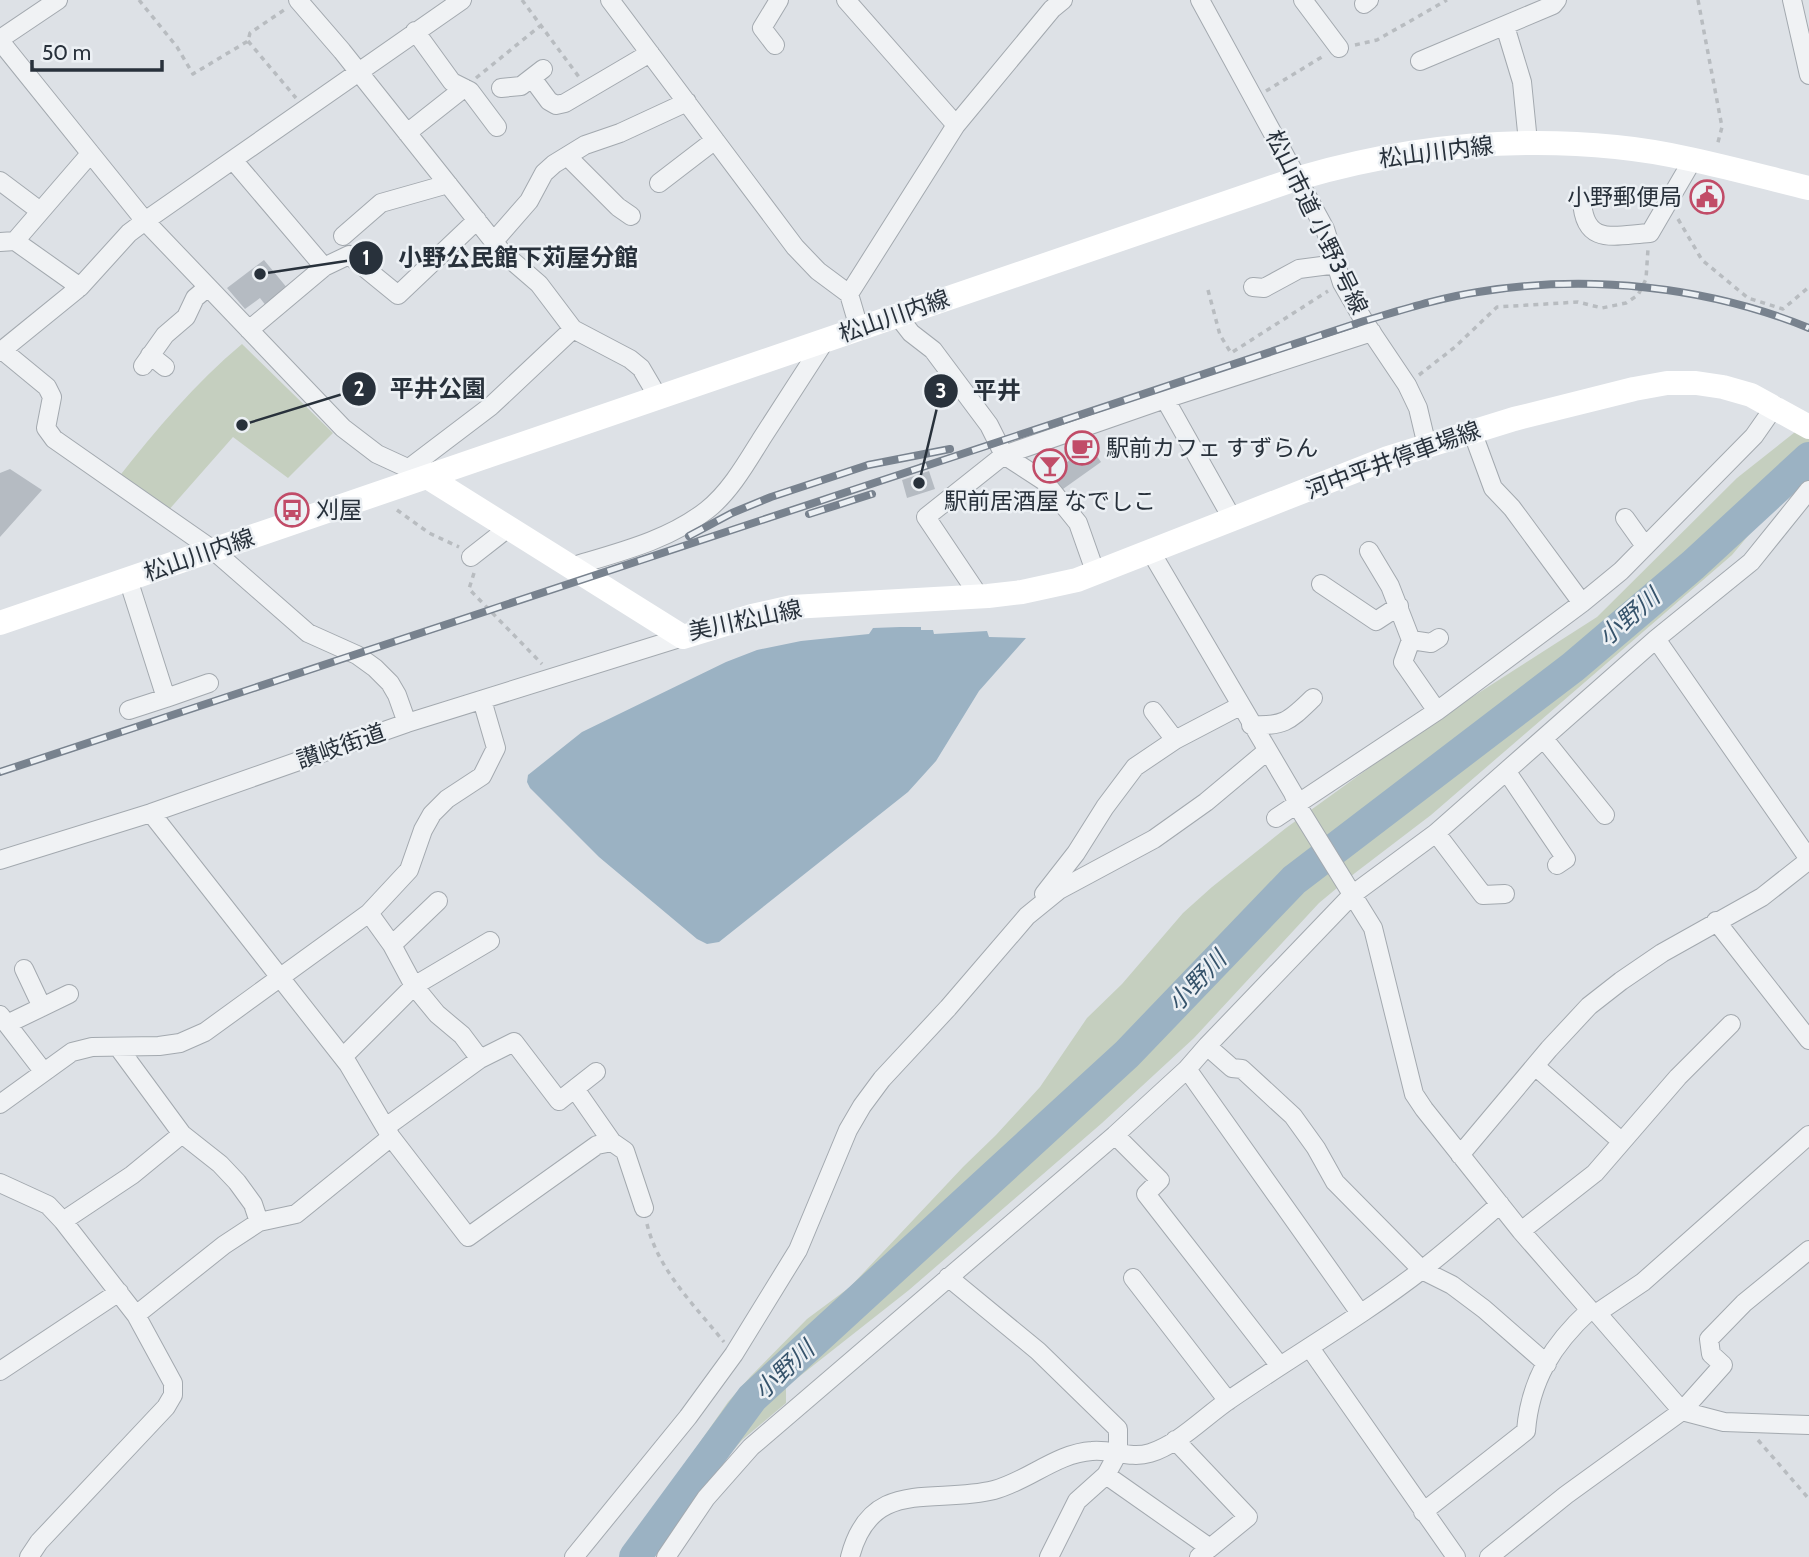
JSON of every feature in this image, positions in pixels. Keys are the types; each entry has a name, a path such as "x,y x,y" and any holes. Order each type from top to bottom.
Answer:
{"main road":[{"name":"松山川内線","path":"0,623 379,494 418,474 658,397 1299,178 1353,163 1441,148 1528,142 1618,147 1809,188"},
{"name":"河中平井停車場線","path":"979,596 1021,592 1096,574 1388,458 1564,405 1667,383 1696,383 1751,395 1805,424"},
{"name":"美川松山線","path":"418,474 683,637 792,607 979,596"}],"street":[{"path":"58,0 0,40 145,221 343,428 377,454 418,474 573,329"},
{"path":"407,723 397,695 390,683 375,668 357,655 308,633 212,550 54,439 46,428 52,397 47,387 1,351 79,287 130,233 145,221 461,0"},
{"path":"610,0 795,247 818,271 849,294 859,328"},
{"path":"775,45 762,28 779,0"},
{"path":"846,0 956,125"},
{"path":"849,294 956,125 1052,9 1063,0"},
{"path":"1420,61 1553,5 1557,0"},
{"path":"1792,0 1809,75"},
{"name":"松山市道 小野3号線","path":"1202,1 1325,229 1342,282 1407,385 1418,408 1427,446"},
{"path":"293,3 358,71 502,252 539,284 573,329 636,364 648,376 658,397"},
{"path":"1305,11 1339,48"},
{"path":"1505,26 1522,82 1528,142"},
{"path":"415,31 452,82 470,91 497,127"},
{"path":"501,88 521,86 537,73 549,101 556,105 565,103 650,53"},
{"path":"407,133 464,88"},
{"path":"494,242 529,201 544,173 567,156 585,145 620,133 687,102"},
{"path":"659,183 715,140"},
{"path":"79,287 7,242 40,211 90,154"},
{"path":"567,156 618,207 631,216"},
{"path":"233,160 324,267"},
{"path":"1582,200 1585,222 1591,230 1602,235 1650,233 1668,202 1702,163"},
{"path":"0,181 40,211"},
{"path":"343,236 381,203 448,184"},
{"path":"249,330 324,267 349,255 398,295 477,220"},
{"path":"1253,287 1264,288 1299,269 1337,264"},
{"path":"153,363 165,335 187,317 195,298 208,287"},
{"path":"897,315 911,333 933,349 989,425 1004,454 1044,481 1078,523 1096,574"},
{"path":"979,596 926,517 1004,454 1372,332"},
{"path":"570,567 645,544 708,510 746,464 826,339"},
{"path":"1165,399 1233,520"},
{"path":"1276,818 1299,808 1437,711 1621,571 1754,436 1775,406"},
{"path":"1472,431 1493,488 1512,508 1582,603"},
{"path":"666,1557 706,1498 751,1447 1115,1135 1187,1069 1350,892 1436,833 1656,639 1751,562 1809,490"},
{"path":"1625,518 1645,546"},
{"path":"471,557 508,528"},
{"path":"1369,551 1399,606 1411,640 1403,662 1437,711"},
{"path":"1152,552 1293,793 1299,808 1373,928 1414,1094 1521,1231 1682,1411 1711,1420 1809,1425"},
{"path":"128,579 166,698"},
{"path":"1321,584 1376,621 1399,606"},
{"name":"讃岐街道","path":"0,860 151,813 407,723 683,637"},
{"path":"1411,640 1431,643 1439,638"},
{"path":"1460,1155 1589,1006 1621,981 1716,921 1762,897 1809,860 1656,639"},
{"path":"129,710 209,683"},
{"path":"1251,725 1273,726 1289,722 1313,698"},
{"path":"0,1104 72,1052 92,1047 180,1043 205,1032 369,913 409,870 423,830 432,814 447,799 482,776 496,748 482,700"},
{"path":"574,1557 688,1417 734,1354 798,1250 848,1130 882,1079 948,1008 1027,916 1076,853 1105,807 1135,767 1175,740 1240,706"},
{"path":"1153,711 1175,740"},
{"path":"1544,739 1605,815"},
{"path":"1027,916 1059,890 1154,839 1206,802 1267,751"},
{"path":"1507,772 1566,859 1557,865"},
{"path":"151,813 343,1057 388,1132 468,1237 597,1145 612,1142"},
{"path":"1436,833 1483,895 1505,894"},
{"path":"392,945 438,901"},
{"path":"369,913 392,945 414,986 437,1014 462,1035 480,1059"},
{"path":"1716,921 1809,1040"},
{"path":"343,1057 414,986 490,941"},
{"path":"24,970 42,1007"},
{"path":"43,1071 3,1020 42,1007 69,994"},
{"path":"1521,1231 1595,1173 1678,1077 1731,1024"},
{"path":"136,1315 214,1253 259,1222 296,1214 388,1132 480,1059 514,1042 559,1101 596,1072"},
{"path":"1207,1046 1232,1068 1242,1069 1293,1116 1316,1148 1335,1182 1422,1270 1452,1285 1484,1309 1547,1364"},
{"path":"118,1047 182,1135 220,1164 237,1182 253,1204 259,1222"},
{"path":"1535,1066 1621,1141"},
{"path":"1187,1069 1360,1313"},
{"path":"575,1089 612,1142 625,1151 644,1208"},
{"path":"63,1221 132,1175 182,1135"},
{"path":"1115,1135 1160,1180 1146,1194 1280,1366"},
{"path":"1423,1511 1526,1431 1528,1405 1533,1389 1567,1332 1643,1282 1809,1135"},
{"path":"0,1183 48,1205 63,1221 136,1315 173,1383 173,1395 166,1407 39,1542 29,1557"},
{"path":"850,1557 854,1540 872,1516 886,1505 902,1498 994,1490 1017,1482 1072,1454 1094,1450 1135,1456 1151,1453 1175,1440 1422,1270 1500,1204"},
{"path":"1489,1557 1566,1495 1682,1411 1723,1365 1711,1354 1709,1339 1744,1303 1809,1250"},
{"path":"947,1277 1038,1351 1118,1429 1118,1453 1106,1475 1077,1500 1049,1557"},
{"path":"1133,1278 1228,1401"},
{"path":"0,1371 119,1292"},
{"path":"1310,1348 1456,1557"},
{"path":"1106,1475 1205,1552 1248,1517 1175,1440"}],"path":[{"path":"139,0 177,47 193,74 248,41 250,33 293,3"},
{"path":"522,0 588,88"},
{"path":"1698,0 1722,127 1702,163"},
{"path":"464,88 540,26"},
{"path":"248,41 306,109"},
{"path":"1668,202 1702,260 1748,298 1783,309 1809,287"},
{"path":"1407,385 1455,347 1497,307 1578,302 1602,308 1626,303 1638,295 1646,279 1650,233"},
{"path":"1208,290 1220,335 1231,353 1342,282"},
{"path":"921,463 924,472"},
{"path":"379,494 405,518 459,547 471,557 475,571 469,589 555,677"},
{"path":"644,1208 651,1241 663,1265 734,1354"},
{"path":"1742,1423 1809,1499"}],"green space":[{"path":"242,344 333,433 288,478 233,437 167,512 118,478 177,408"},
{"path":"1809,421 1809,463 1732,555 1431,815 1319,903 1194,1038 1102,1123 909,1290 786,1387 786,1403 742,1440 708,1480 654,1557 620,1557 728,1402 807,1319 850,1287 996,1135 1040,1087 1087,1018 1122,984 1183,913 1286,828 1427,726 1597,617 1737,478"}],"water":[{"path":"921,627 921,630 933,630 934,634 987,631 989,637 1026,638 979,691 936,761 908,792 719,942 707,944 697,939 599,857 527,782 528,775 582,732 726,662 757,650 801,641 869,634 873,628"}],"building":[{"path":"264,260 288,289 267,307 260,298 245,309 227,288"},
{"path":"1083,436 1101,462 1056,494 1034,464 1053,451 1063,465 1078,454 1071,445"},
{"path":"10,469 42,490 0,537 0,473"},
{"path":"929,471 935,489 907,498 902,480"}],"waterway":[{"name":"小野川","path":"635,1557 752,1398 1127,1054 1294,880 1573,667 1693,565 1809,458"}],"railway":[{"path":"0,772 1364,321 1435,301 1520,287 1604,284 1688,293 1729,302 1809,328"},
{"path":"689,536 732,513 771,497 868,465 950,449"},
{"path":"809,514 872,494"}],"place":[{"name":"小野郵便局","path":"1707,197"},
{"name":"小野公民館下苅屋分館","path":"260,274"},
{"name":"平井公園","path":"242,425"},
{"name":"駅前カフェ すずらん","path":"1082,448"},
{"name":"駅前居酒屋 なでしこ","path":"1050,466"},
{"name":"平井","path":"919,483"},
{"name":"刈屋","path":"292,510"}]}
